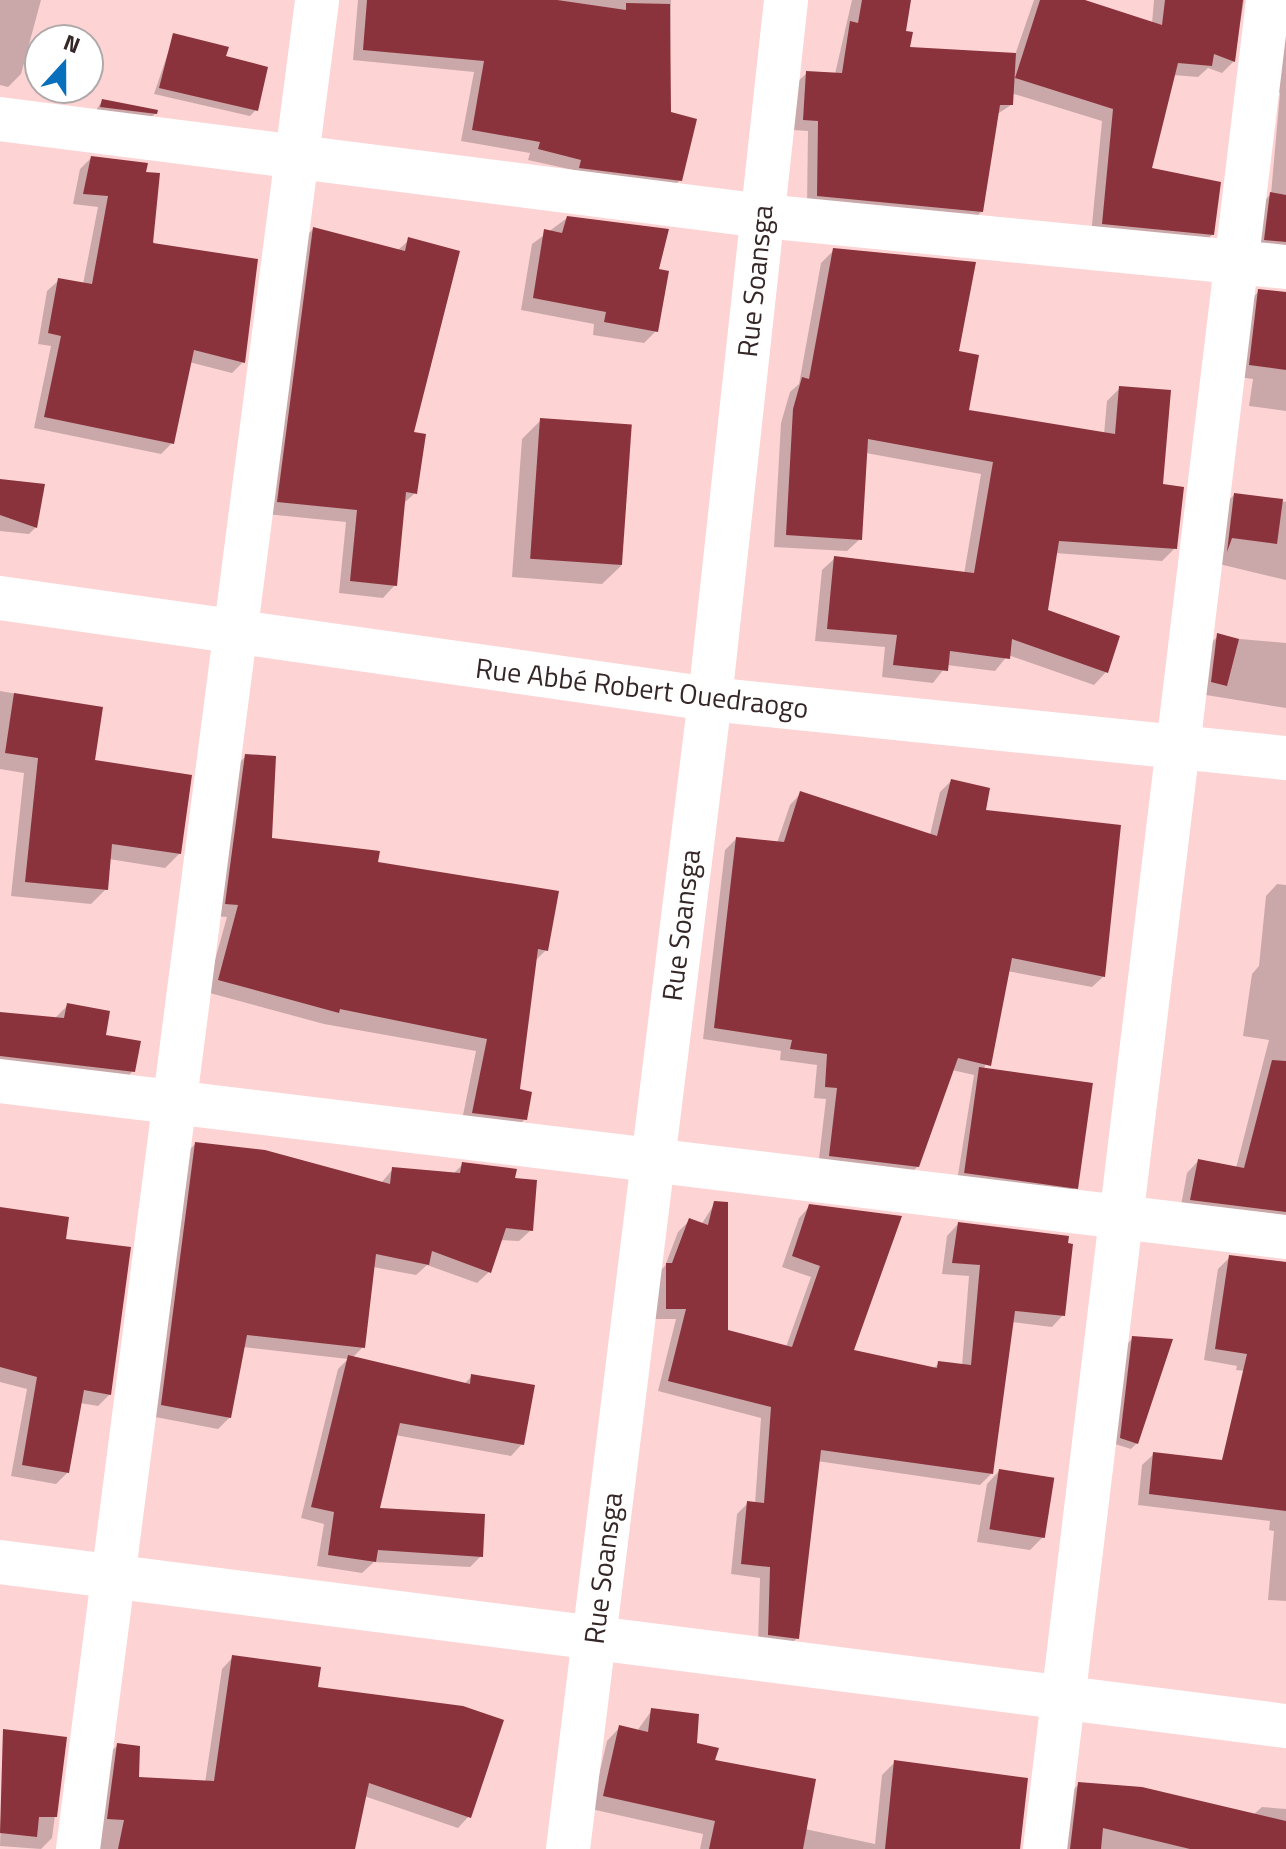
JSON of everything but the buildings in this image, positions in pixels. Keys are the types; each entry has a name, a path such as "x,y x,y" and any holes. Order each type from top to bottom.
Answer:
{"street":[{"path":"78,1849 317,0"},
{"name":"Rue Soansga","path":"568,1849 650,1160 710,699 786,0"},
{"path":"1045,1849 1182,746 1268,0"},
{"path":"0,119 762,216 1286,267"},
{"name":"Rue Abbé Robert Ouedraogo","path":"0,598 233,635 710,699 1286,758"},
{"path":"0,1081 1121,1220 1286,1237"},
{"path":"0,1562 594,1642 1286,1726"}]}
